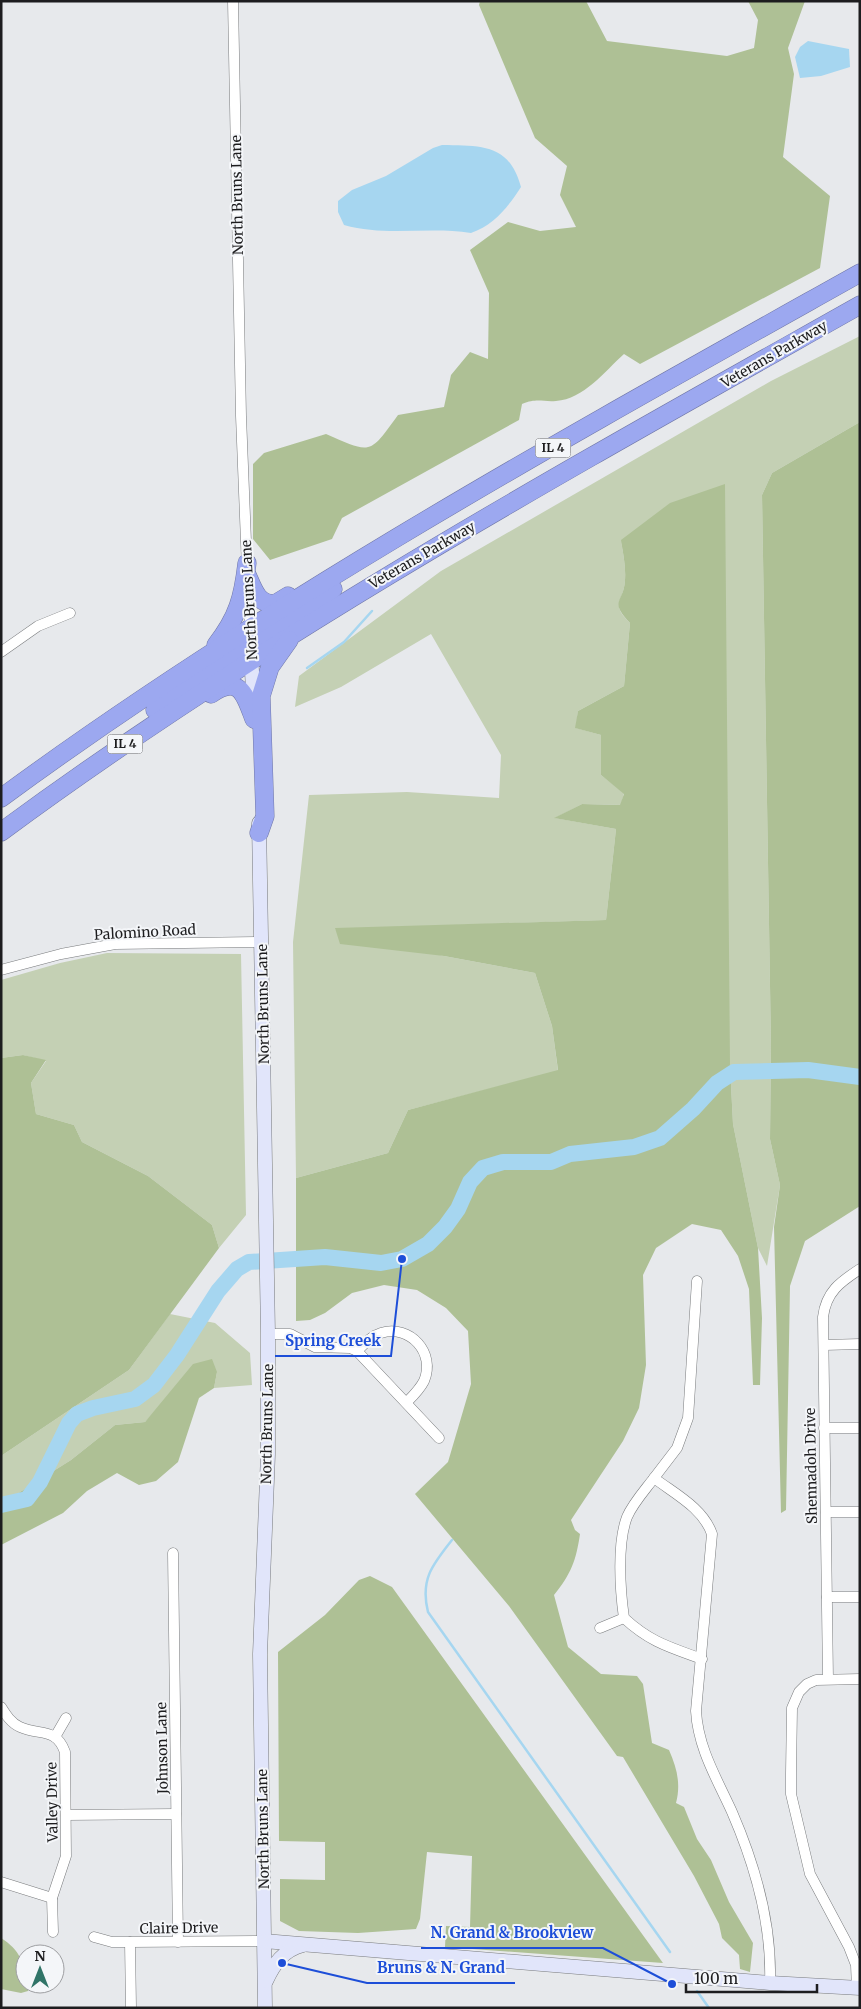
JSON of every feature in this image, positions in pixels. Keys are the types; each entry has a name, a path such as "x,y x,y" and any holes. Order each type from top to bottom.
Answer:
{"highway":[{"name":"Veterans Parkway","path":"6,796 210,652 393,540 860,273"},
{"name":"Veterans Parkway","path":"1,832 98,763 298,630 419,556 860,305"},
{"path":"252,659 258,644 267,634 397,546 450,507"},
{"path":"247,570 259,599 269,604 275,604 366,548 393,540"},
{"path":"210,652 236,615 241,602 247,570"},
{"path":"79,776 109,746 243,644 250,628"},
{"path":"259,833 265,816 260,696 262,685 273,662 298,630"},
{"path":"98,763 140,742 218,689 228,685 238,687 243,691 254,719"}],"main road":[{"name":"North Bruns Lane","path":"250,628 262,942 268,1285 268,1454 260,1654 265,2008"},
{"path":"264,1941 770,1983 858,1988"},
{"path":"265,1983 278,1960 288,1951 306,1945"}],"street":[{"name":"North Bruns Lane","path":"233,1 241,416 250,628"},
{"path":"1,652 38,626 70,613"},
{"name":"Palomino Road","path":"1,970 61,954 116,944 262,942"},
{"name":"Shennadoh Drive","path":"828,1679 823,1317 828,1297 838,1284 860,1269"},
{"path":"698,1281 688,1418 677,1448 628,1516 624,1528 621,1596 624,1618 642,1635 702,1659"},
{"path":"357,1351 366,1342 380,1333 388,1331 407,1334 416,1340 425,1356 426,1373 423,1382 407,1402"},
{"path":"268,1334 290,1334 315,1346 350,1348 357,1351 440,1438"},
{"path":"824,1344 860,1344"},
{"path":"824,1428 860,1428"},
{"path":"654,1478 698,1510 708,1524 712,1534 696,1711 698,1736 744,1842 754,1873 769,1938 770,1983"},
{"path":"826,1512 860,1512"},
{"name":"Johnson Lane","path":"173,1553 178,1942"},
{"path":"827,1597 860,1597"},
{"path":"600,1628 624,1618"},
{"path":"858,1988 856,1965 849,1947 810,1874 791,1794 792,1708 798,1692 807,1684 828,1679 860,1679"},
{"path":"1,1707 10,1721 20,1727 55,1737 66,1718"},
{"name":"Valley Drive","path":"53,1932 52,1898 66,1856 65,1752 61,1742 55,1737"},
{"path":"66,1815 176,1814"},
{"path":"1,1882 52,1898"},
{"name":"Claire Drive","path":"94,1937 112,1942 264,1941"},
{"path":"130,1942 131,2008"}],"green space":[{"path":"480,1 586,1 607,41 727,56 754,48 758,20 748,1 805,1 788,48 794,74 783,157 830,196 820,268 640,364 624,354 593,384 576,395 556,401 536,401 522,404 519,420 342,518 332,539 270,560 253,539 253,464 264,453 326,434 353,445 368,447 375,444 381,438 398,415 444,407 451,375 470,352 488,359 489,293 470,250 508,222 540,231 576,227 560,195 567,166 535,138 479,5"},
{"path":"860,336 860,422 772,473 762,495 771,1047 770,1139 780,1185 767,1266 758,1248 733,1124 730,1066 621,540 625,575 619,606 620,611 630,623 624,686 578,711 576,728 601,735 601,775 624,793 621,805 582,804 555,818 616,829 606,920 335,929 444,956 535,973 552,1026 558,1071 408,1110 388,1153 296,1178 293,942 309,795 407,792 499,798 501,755 431,634 341,687 295,707 299,676 441,571 771,381"},
{"path":"860,422 860,1206 805,1241 790,1286 786,1510 781,1513 774,1227 780,1185 770,1139 771,1047 762,495 772,473"},
{"path":"725,484 730,1066 733,1124 758,1248 762,1318 760,1385 753,1385 749,1289 738,1256 721,1230 692,1224 656,1248 643,1275 646,1365 639,1408 623,1441 571,1520 575,1530 580,1534 577,1552 569,1574 554,1595 568,1647 601,1674 637,1676 643,1684 652,1743 669,1750 676,1770 678,1789 676,1803 684,1807 697,1839 711,1860 729,1902 753,1943 750,1972 740,1969 739,1955 722,1938 719,1924 694,1876 623,1757 617,1756 509,1606 415,1494 448,1462 471,1384 468,1331 446,1308 417,1290 384,1285 352,1293 325,1313 310,1320 296,1321 296,1178 388,1153 408,1110 558,1070 552,1026 535,973 444,956 340,944 335,928 606,920 616,829 554,818 582,804 620,805 624,794 601,775 601,735 575,728 578,711 624,686 630,623 618,605 624,588 625,575 621,540 670,503"},
{"path":"107,953 241,954 246,1215 219,1248 212,1225 148,1176 82,1142 74,1125 36,1114 31,1083 46,1061 23,1055 1,1058 1,980 60,963"},
{"path":"23,1055 46,1060 31,1083 36,1114 74,1125 82,1142 148,1176 212,1225 219,1248 129,1370 1,1456 1,1058"},
{"path":"170,1314 215,1323 250,1353 252,1385 214,1388 217,1372 168,1397 145,1422 115,1425 71,1460 1,1504 1,1456 129,1370"},
{"path":"212,1359 217,1372 214,1388 199,1398 178,1462 156,1481 139,1485 117,1473 87,1491 63,1513 1,1545 1,1504 71,1460 115,1425 145,1422 193,1364"},
{"path":"370,1576 392,1587 663,1963 445,1947 446,1926 470,1927 472,1856 427,1852 420,1919 416,1929 358,1933 299,1931 280,1921 280,1879 325,1880 325,1842 279,1841 278,1652 325,1615 359,1580"},
{"path":"1,1938 15,1950 15,1992 1,1989"}],"water":[{"path":"808,41 849,49 850,67 821,76 800,78 795,57 800,47"},
{"path":"442,145 481,147 492,150 509,162 516,173 521,187 511,202 494,220 471,233 439,230 392,231 360,229 344,225 338,212 338,201 352,190 386,176 433,148"}],"waterway":[{"path":"307,668 344,642 372,611"},
{"path":"1,1505 27,1499 40,1482 69,1423 77,1414 93,1408 135,1399 154,1385 177,1355 218,1291 237,1269 249,1262 325,1257 381,1263 402,1259 428,1244 445,1227 458,1209 470,1182 483,1168 503,1162 551,1162 570,1154 634,1147 660,1138 693,1109 717,1083 734,1072 808,1070 860,1077"},
{"path":"452,1540 430,1573 426,1591 428,1612 670,1952"},
{"path":"697,1991 709,2008"}],"place":[{"name":"Spring Creek","path":"402,1259"},
{"name":"Bruns & N. Grand","path":"282,1963"},
{"name":"N. Grand & Brookview","path":"672,1984"}]}
